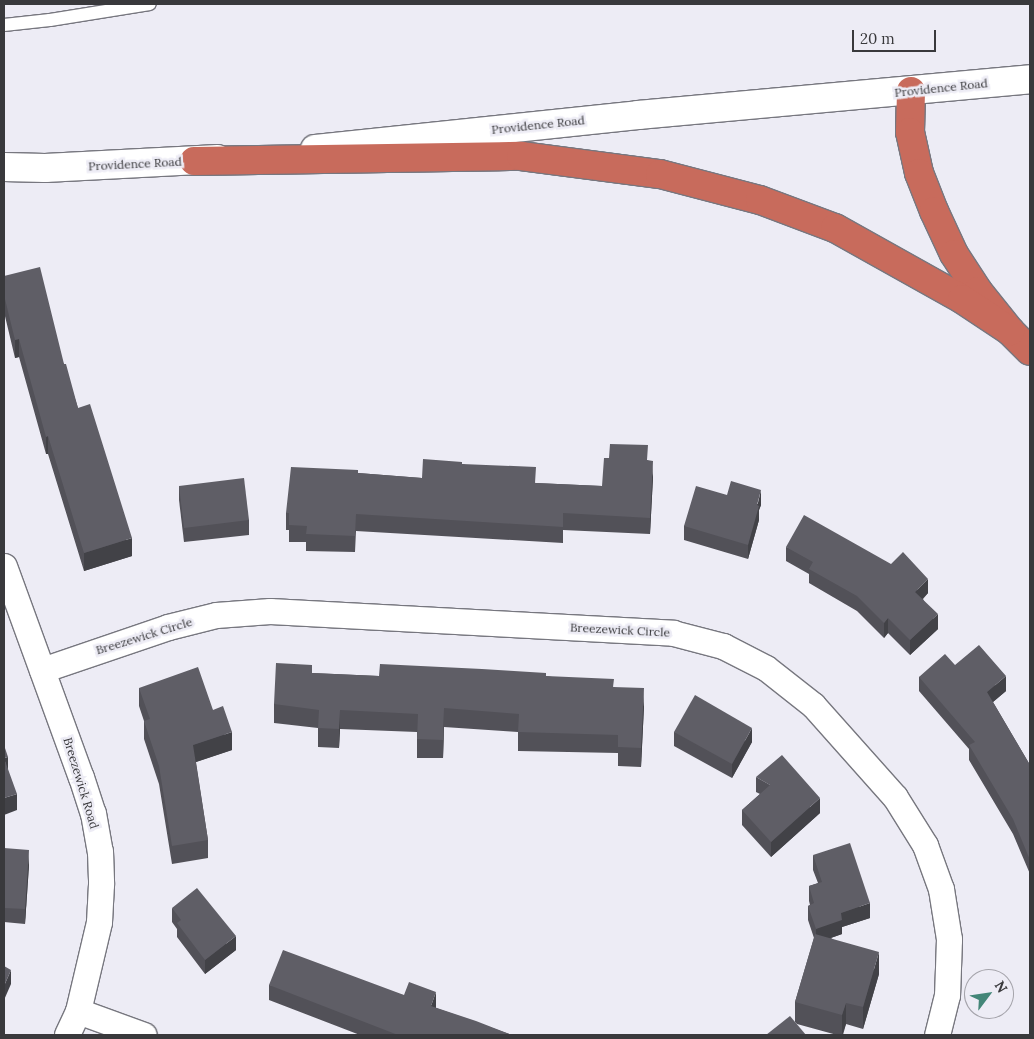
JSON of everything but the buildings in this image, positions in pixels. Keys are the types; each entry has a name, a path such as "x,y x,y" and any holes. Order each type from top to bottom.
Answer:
{"highway":[{"path":"911,91 910,132 919,173 934,211 954,254 978,291 1010,331 1030,352"},
{"path":"194,161 521,156 660,174 760,200 834,228 962,299 1010,331"}],"street":[{"name":"Providence Road","path":"4,167 46,168 194,161 638,115 1030,80"},
{"name":"Providence Road","path":"4,182 46,168"},
{"name":"Breezewick Road","path":"4,566 81,777 92,813 100,851 101,884 98,922 78,1011 67,1035"},
{"name":"Breezewick Circle","path":"42,670 168,627 216,615 270,611 673,633 723,646 766,668 813,705 895,797 925,845 941,889 948,939 947,995 937,1035"},
{"path":"78,1011 144,1035"}],"lane":[{"path":"4,24 50,20 150,4"}]}
